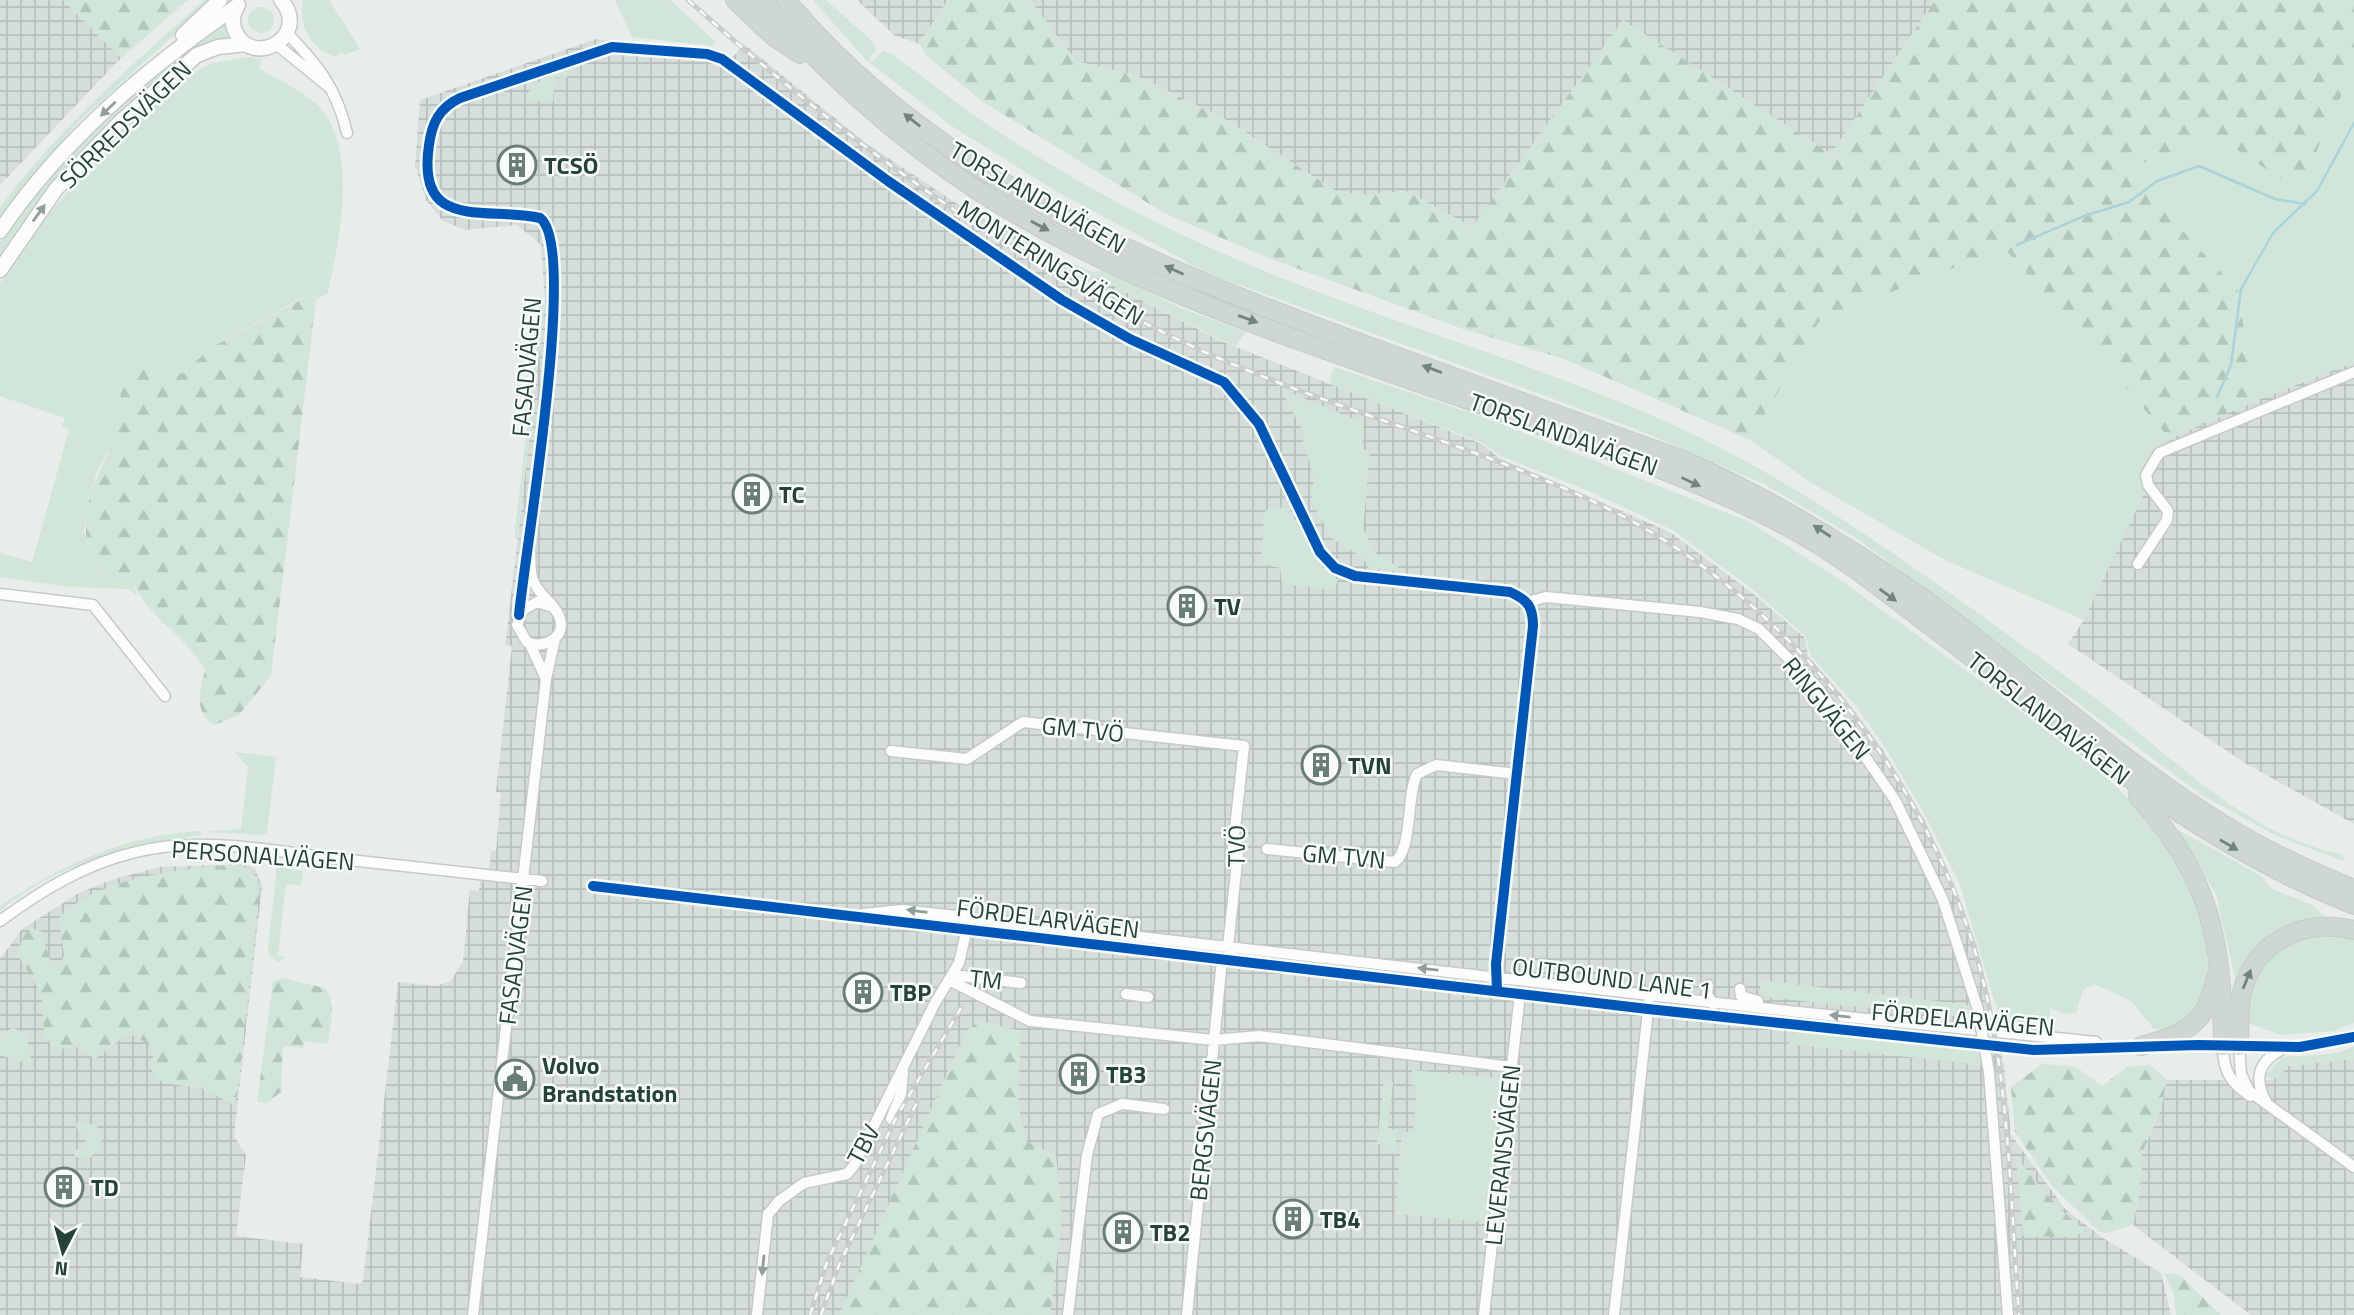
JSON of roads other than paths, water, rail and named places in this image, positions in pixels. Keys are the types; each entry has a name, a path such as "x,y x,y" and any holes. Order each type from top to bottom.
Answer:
{"main road":[{"path":"735,0 774,37 828,74"},
{"name":"TORSLANDAVÄGEN","path":"761,0 828,74 938,164 981,193 1085,251 1230,313 1674,474 1801,534 1911,611 2137,787 2231,846 2306,885 2354,905"},
{"name":"TORSLANDAVÄGEN","path":"786,0 841,56 935,138 1028,198 1117,244 1239,298 1683,460 1742,486 1809,523 1923,598 2154,777 2227,827 2300,866 2354,889"},
{"path":"801,0 841,56"},
{"path":"2088,749 2130,788 2170,834 2206,901 2220,960 2231,1046"},
{"path":"2154,777 2283,848 2354,880"},
{"path":"2231,1046 2242,991 2248,975 2262,954 2279,939 2300,930 2331,926 2354,930"},
{"path":"2141,1046 2175,1036 2197,1022 2210,1000 2220,960"}],"street":[{"name":"SÖRREDSVÄGEN","path":"150,71 220,0"},
{"path":"286,2 290,20 287,33 276,44 329,87"},
{"name":"SÖRREDSVÄGEN","path":"0,231 65,149 180,45 239,3"},
{"name":"SÖRREDSVÄGEN","path":"239,3 233,24 237,35 246,44"},
{"path":"287,33 325,73 347,133"},
{"name":"SÖRREDSVÄGEN","path":"0,270 57,189 120,122 189,60 218,47 246,44 258,48 276,44"},
{"name":"MONTERINGSVÄGEN","path":"449,208 434,193 426,165 433,125 452,102 612,47 707,54 722,59 888,181 1062,300 1130,339 1217,378 1232,389 1259,424 1320,552 1335,568 1355,576 1510,592 1528,602"},
{"name":"FASADVÄGEN","path":"449,208 537,217 547,223 551,233 555,319 519,615 519,632 530,643 546,679"},
{"path":"2138,564 2167,520 2168,511 2148,485 2146,475 2159,453 2354,372"},
{"name":"FASADVÄGEN","path":"473,1315 546,679 560,621 533,580 529,538"},
{"path":"0,594 93,605 165,696"},
{"name":"RINGVÄGEN","path":"1528,602 1535,598 1556,598 1692,611 1738,619 1759,629 1818,688 1895,800 1943,900 1978,1010 1989,1072 2008,1315"},
{"path":"1496,981 1533,626 1533,610 1528,602"},
{"path":"519,615 534,603 553,607"},
{"path":"530,643 543,645 555,639"},
{"name":"GM TVÖ","path":"891,751 967,759 1023,722 1244,746"},
{"name":"TVÖ","path":"1228,947 1238,853 1233,847 1244,746"},
{"name":"GM TVN","path":"1267,849 1395,862 1404,848 1411,792 1417,774 1436,765 1517,774"},
{"name":"PERSONALVÄGEN","path":"0,921 29,899 86,868 138,851 168,846 275,851 542,881"},
{"name":"FÖRDELARVÄGEN","path":"593,886 1223,960 1496,981"},
{"name":"FÖRDELARVÄGEN","path":"844,916 902,910 1496,981"},
{"name":"TBV","path":"757,1315 768,1214 779,1201 804,1183 847,1174 951,978 968,930 968,918"},
{"name":"BERGSVÄGEN","path":"1187,1315 1214,1040 1223,960 1228,947"},
{"path":"951,978 1030,1021 1214,1040 1259,1036 1512,1067"},
{"name":"TM","path":"951,978 1021,983"},
{"path":"1496,981 1520,994 1649,999 1688,997 1708,985 1707,994 1711,1002"},
{"path":"1496,981 1649,999 1688,997"},
{"name":"FÖRDELARVÄGEN","path":"1740,989 1741,996 1748,1000 1771,1003 1780,1010"},
{"path":"1126,994 1148,997"},
{"name":"LEVERANSVÄGEN","path":"1484,1315 1520,994"},
{"name":"FÖRDELARVÄGEN","path":"1688,997 1780,1010 2141,1046"},
{"path":"1614,1315 1649,999"},
{"name":"FÖRDELARVÄGEN","path":"1649,999 1743,1019 2034,1050 2141,1046 2318,1046 2354,1037"},
{"name":"OUTBOUND LANE 1","path":"1649,999 1723,1012"},
{"name":"FÖRDELARVÄGEN","path":"1711,1002 1723,1012 1743,1019"},
{"path":"2231,1046 2224,1068 2232,1081 2264,1102"},
{"path":"2231,1046 2249,1091 2354,1167"},
{"path":"2264,1102 2259,1083 2260,1068 2267,1059 2285,1047"},
{"path":"891,1119 901,1094 910,1053"},
{"path":"1068,1315 1087,1156 1098,1114 1122,1104 1164,1109"}],"waterway":[{"path":"2217,397 2231,365 2241,289 2273,233 2317,191 2354,123"},
{"path":"2017,245 2084,216 2129,202 2157,181 2199,166 2275,199 2305,204"}],"railway":[{"path":"688,0 805,100 866,147 929,193 1060,276 1127,314 1246,370 1503,463 1603,506 1673,546 1738,594 1797,649 1851,711 1897,779 1936,850 1967,925 1988,1002 2001,1080 2019,1315"},
{"path":"810,1315 827,1262 897,1116 961,1008"},
{"path":"821,1315 839,1265 918,1100"}],"place":[{"name":"TCSÖ","path":"517,165"},
{"name":"TC","path":"752,494"},
{"name":"TV","path":"1187,606"},
{"name":"TVN","path":"1321,765"},
{"name":"TBP","path":"863,992"},
{"name":"TB3","path":"1079,1074"},
{"name":"Volvo Brandstation","path":"515,1079"},
{"name":"TD","path":"64,1187"},
{"name":"TB4","path":"1293,1219"},
{"name":"TB2","path":"1123,1232"}]}
